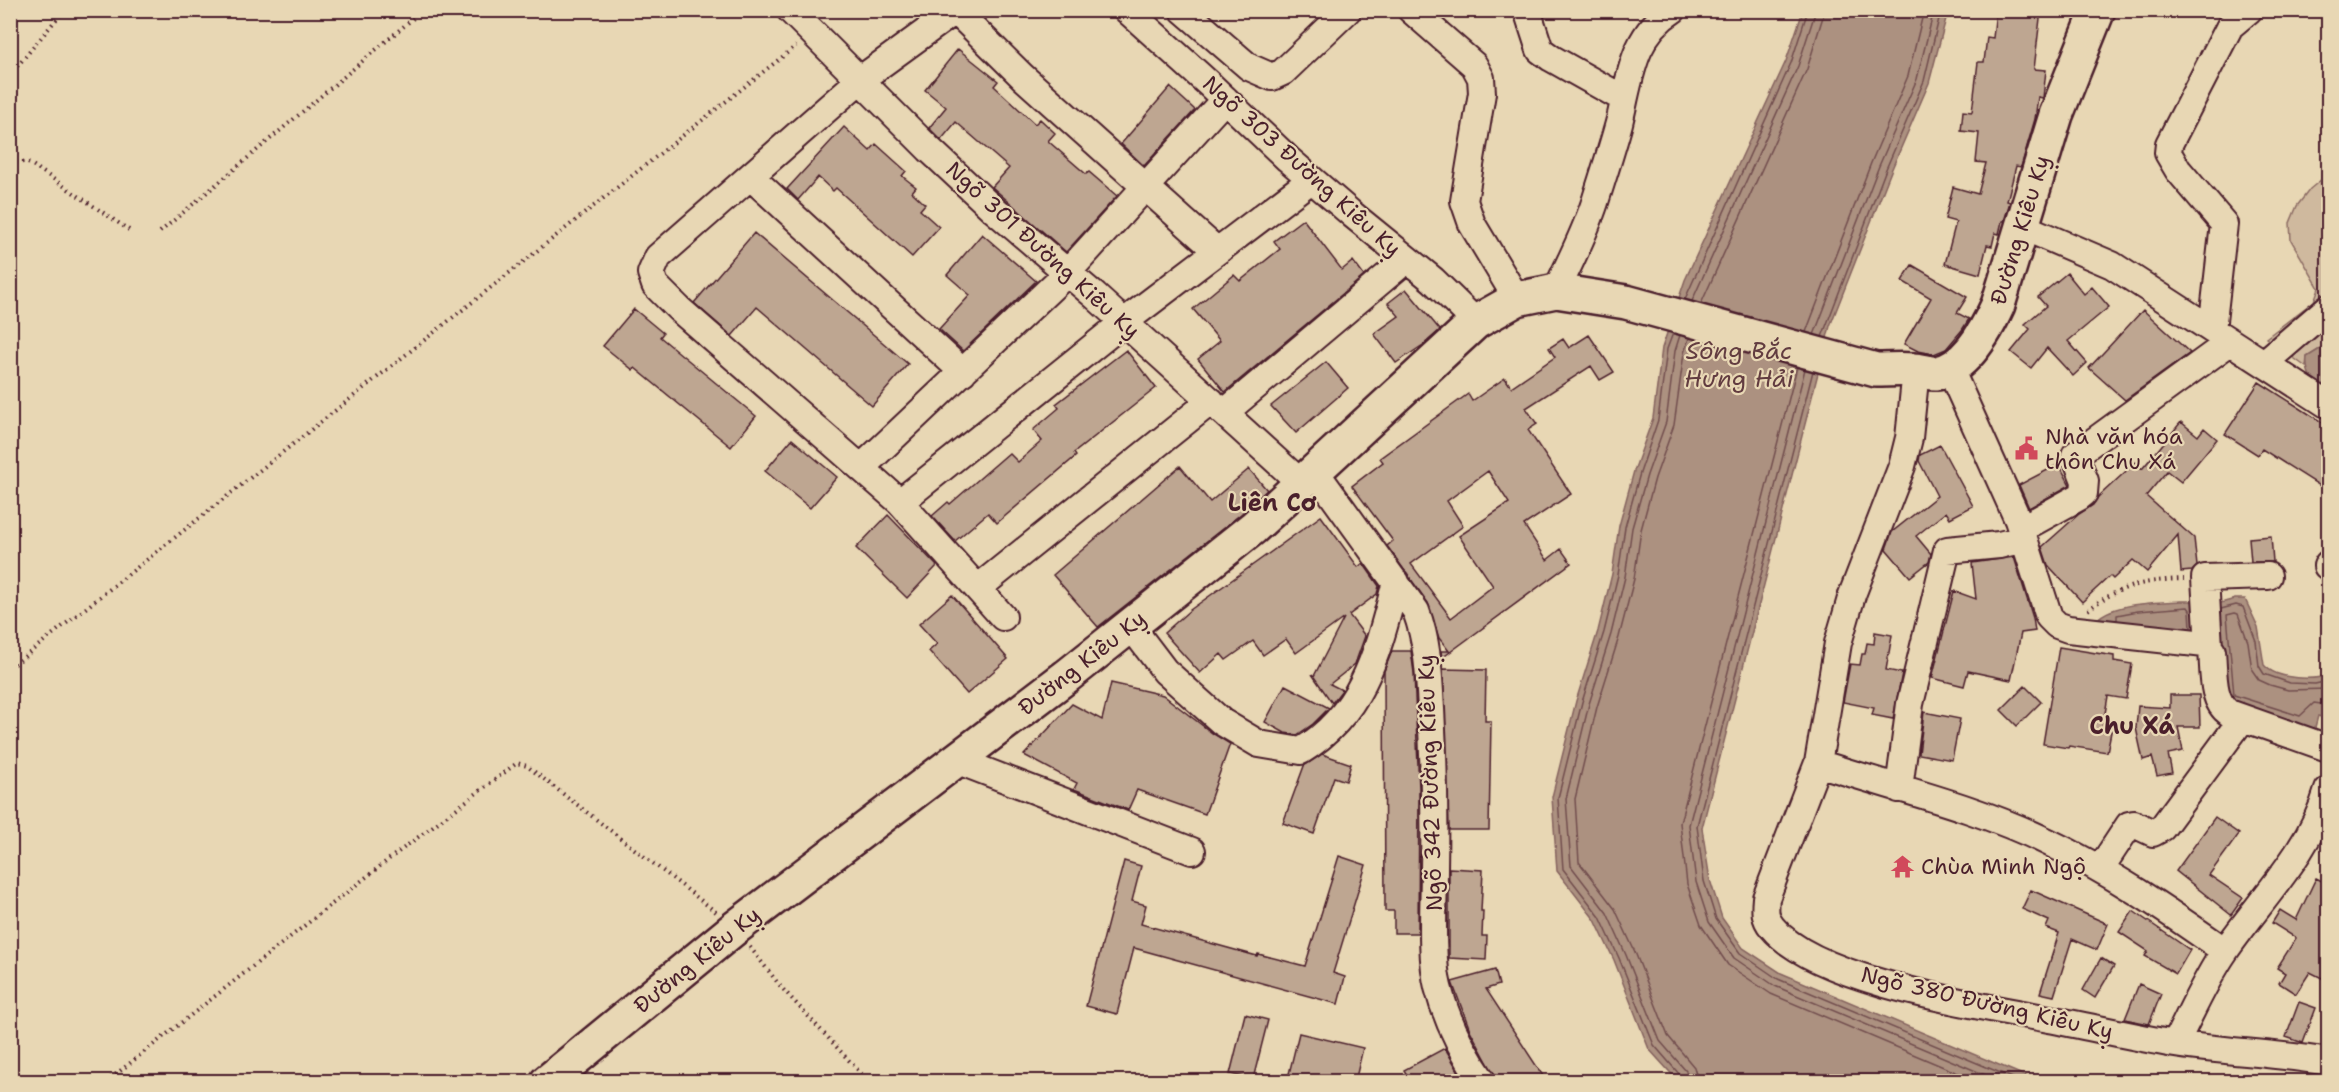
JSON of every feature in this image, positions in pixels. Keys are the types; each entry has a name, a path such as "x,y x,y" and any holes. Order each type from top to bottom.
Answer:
{"main road":[{"name":"Đường Kiêu Kỵ","path":"1950,369 1972,349 1987,330 1998,305 2056,115 2098,10"},
{"name":"Đường Kiêu Kỵ","path":"547,1082 735,928 956,760 1253,528 1476,322 1517,299 1556,291 1626,302 1876,370 1916,370"},
{"path":"1916,370 1935,374 1950,369"}],"street":[{"name":"Ngõ 301 Đường Kiêu Kỵ","path":"790,10 985,202 1068,272 1217,407 1308,477"},
{"name":"Ngõ 303 Đường Kiêu Kỵ","path":"1127,10 1311,180 1440,286 1476,322"},
{"path":"1183,10 1249,67 1272,76 1283,72 1348,10"},
{"path":"1411,10 1474,65 1482,78 1482,93 1464,201 1472,224 1517,299"},
{"path":"1556,291 1594,205 1631,69 1644,37 1655,22 1672,10"},
{"path":"1899,789 1910,704 1947,550 1999,545 2022,534 2079,498 2084,493 2085,481 2075,455 2221,336 2224,224 2178,170 2168,153 2169,144 2230,26 2249,10"},
{"path":"1003,617 900,502 679,309 655,285 651,273 658,257 861,79 956,11 1023,77 1217,252"},
{"path":"1528,11 1540,50 1624,99"},
{"path":"862,467 1068,272 1225,99"},
{"path":"751,177 963,372"},
{"path":"900,502 1124,322 1311,180"},
{"path":"2021,226 2112,265 2328,405"},
{"path":"978,588 1217,407 1407,259"},
{"path":"2264,363 2328,308"},
{"path":"1950,369 2022,534 2049,617 2057,625 2068,629 2205,644 2210,647"},
{"name":"Ngõ 380 Đường Kiêu Kỵ","path":"1916,370 1910,438 1902,466 1852,595 1838,643 1818,763 1766,897 1764,913 1770,926 1783,939 1819,960 1850,972 1969,1004 2175,1044 2328,1062"},
{"name":"Ngõ 342 Đường Kiêu Kỵ","path":"1308,477 1395,582 1416,611 1427,648 1437,985 1449,1024 1483,1082"},
{"path":"2268,576 2205,578 2210,647 2217,699 2221,708 2242,718 2328,748"},
{"path":"1130,625 1165,671 1222,722 1259,744 1301,751 1322,738 1367,677 1377,653 1395,582"},
{"path":"2100,869 2129,825 2134,824 2153,833 2162,828 2242,718"},
{"path":"956,760 1192,851"},
{"path":"1818,763 1991,818 2045,841 2100,869 2163,907 2225,951"},
{"path":"2175,1044 2203,987 2225,951 2308,837 2324,807 2328,790"}],"path":[{"path":"10,95 15,69 64,10"},
{"path":"160,232 423,10"},
{"path":"10,668 813,32"},
{"path":"10,163 31,164 132,232"},
{"path":"2068,629 2094,605 2123,588 2158,579 2205,578"},
{"path":"106,1082 393,856 517,763 526,766 735,928 781,987 869,1082"}],"shaded area":[{"path":"2328,174 2328,344 2307,357 2306,367 2266,338 2314,301 2319,288 2291,240 2290,223 2297,206 2310,189"}],"water":[{"name":"Sông Bắc Hưng Hải","path":"1803,11 1948,11 1929,83 1891,171 1830,326 1702,828 1710,880 1722,918 1743,948 1781,973 2037,1081 1678,1081 1649,1049 1614,960 1595,920 1557,871 1552,797 1576,701 1598,631 1612,574 1619,526 1634,471 1653,418 1662,348 1685,280 1786,61"},
{"path":"2328,344 2328,394 2309,374 2307,357"},
{"path":"2245,599 2258,627 2264,665 2270,670 2294,678 2328,675 2328,719 2318,716 2314,731 2228,707 2217,604"},
{"path":"2192,601 2196,605 2197,639 2094,623 2101,616 2121,607"}],"building":[{"path":"1996,10 2041,10 2034,69 2046,70 2043,98 2038,97 2035,119 2021,167 2016,166 2007,201 2010,202 2004,221 2002,221 1999,234 1995,233 1992,246 1987,245 1980,274 1945,264 1956,222 1945,219 1953,187 1978,194 1986,163 1976,162 1979,133 1961,131 1963,111 1972,112 1978,62 1984,62 1987,37 1993,38"},
{"path":"958,49 998,81 994,86 1035,124 1040,119 1055,133 1048,141 1086,174 1089,172 1117,196 1066,252 992,187 1009,168 956,122 941,140 929,128 946,107 925,90"},
{"path":"1170,87 1195,110 1144,166 1121,144"},
{"path":"844,127 870,151 876,144 906,171 902,176 916,187 912,192 925,204 920,210 939,227 912,257 836,188 833,191 818,177 798,200 787,189"},
{"path":"1303,219 1342,270 1353,261 1364,276 1225,392 1198,359 1220,341 1193,309 1234,275 1240,281 1280,249 1274,241"},
{"path":"754,233 908,364 872,406 757,307 732,336 694,303"},
{"path":"982,234 1036,281 963,351 939,329 970,295 947,275"},
{"path":"1912,265 1967,297 1957,313 1969,319 1946,349 1934,354 1918,351 1904,344 1931,298 1902,281"},
{"path":"2067,273 2084,294 2092,287 2109,307 2068,341 2087,363 2073,376 2047,348 2031,368 2011,352 2030,329 2025,324 2046,306 2038,297"},
{"path":"1406,289 1440,330 1423,345 1396,363 1374,334 1399,316 1388,303"},
{"path":"634,309 663,333 660,337 756,416 731,447 635,368 633,370 603,346"},
{"path":"2143,310 2190,353 2125,400 2089,368"},
{"path":"1589,335 1614,372 1600,380 1591,366 1526,408 1537,424 1528,430 1571,494 1524,525 1547,560 1561,549 1571,563 1442,658 1441,651 1449,651 1439,638 1428,603 1387,546 1393,541 1352,486 1383,462 1380,458 1468,394 1472,401 1505,378 1511,387 1555,357 1549,348 1563,339 1569,348","holes":["1488,471 1509,503 1459,536 1493,586 1451,618 1411,564 1463,526 1447,501"]},
{"path":"1126,350 1156,388 1074,453 1076,456 997,523 988,513 955,541 932,516 948,502 950,504 1009,453 1018,462 1042,441 1033,430 1059,408 1056,404"},
{"path":"1326,362 1348,388 1296,433 1271,406"},
{"path":"2259,382 2328,426 2328,491 2262,449 2258,455 2225,434"},
{"path":"2181,422 2198,436 2204,428 2217,439 2181,482 2167,471 2146,496 2194,538 2197,566 2192,571 2181,572 2178,535 2147,572 2133,560 2113,579 2110,576 2082,602 2048,565 2042,547 2079,514 2093,505 2098,497 2136,462 2142,469"},
{"path":"792,439 837,477 810,508 765,471"},
{"path":"1940,445 1973,506 1950,518 1946,512 1916,536 1931,554 1929,562 1910,577 1886,549 1892,532 1937,496 1919,461 1920,455"},
{"path":"2059,464 2070,485 2029,508 2019,485"},
{"path":"1180,466 1210,502 1249,469 1267,490 1241,514 1098,627 1053,575"},
{"path":"888,515 937,566 907,598 856,548"},
{"path":"1321,516 1358,567 1363,563 1379,586 1377,594 1349,615 1365,636 1355,664 1330,684 1342,690 1332,703 1312,674 1314,676 1344,618 1296,653 1286,639 1263,655 1253,641 1226,660 1221,654 1200,673 1164,633 1190,610"},
{"path":"2271,536 2273,562 2251,562 2249,538"},
{"path":"2014,557 2035,631 2021,633 2011,680 1968,671 1964,686 1932,678 1954,591 1976,599 1972,563"},
{"path":"952,595 1008,659 967,694 929,651 937,644 919,624"},
{"path":"1875,632 1892,635 1886,670 1902,673 1893,719 1872,715 1874,708 1843,702 1850,664 1860,665 1867,643 1874,644"},
{"path":"2059,647 2114,656 2114,661 2132,664 2126,699 2108,696 2103,725 2112,727 2107,752 2043,744"},
{"path":"1392,651 1411,651 1414,673 1419,789 1418,933 1394,933 1394,911 1385,911 1384,671"},
{"path":"1443,669 1486,670 1485,721 1491,721 1489,830 1449,830"},
{"path":"1111,683 1163,695 1230,744 1205,814 1137,790 1128,810 1074,789 1077,783 1024,755 1072,704 1102,720"},
{"path":"1285,685 1329,708 1313,724 1297,735 1285,733 1265,722"},
{"path":"2025,686 2041,702 2017,726 2001,710"},
{"path":"2170,695 2199,695 2200,727 2178,727 2183,751 2168,754 2172,773 2157,776 2152,757 2143,760 2136,728 2138,706 2170,708"},
{"path":"1924,712 1960,719 1952,760 1919,754"},
{"path":"1322,754 1351,764 1346,781 1334,777 1314,834 1283,823 1304,766"},
{"path":"2215,817 2239,834 2209,875 2243,898 2231,915 2176,871"},
{"path":"1339,856 1366,865 1333,973 1345,977 1338,1004 1134,948 1117,1014 1086,1006 1124,861 1141,866 1132,901 1146,905 1141,924 1257,956 1258,954 1305,966"},
{"path":"1449,868 1483,870 1481,911 1483,911 1482,936 1487,936 1486,960 1449,958"},
{"path":"2316,878 2328,884 2328,981 2310,972 2296,994 2279,983 2285,973 2277,968 2296,938 2272,923 2280,910 2296,920"},
{"path":"2031,890 2108,924 2097,950 2072,939 2054,996 2040,993 2059,933 2046,928 2049,921 2022,909"},
{"path":"2133,911 2190,950 2176,974 2145,956 2148,951 2119,932"},
{"path":"2101,958 2114,966 2095,998 2083,990"},
{"path":"1495,970 1499,985 1486,989 1547,1082 1498,1082 1470,1030 1452,982"},
{"path":"2139,984 2161,994 2149,1024 2125,1019"},
{"path":"2299,1002 2316,1008 2303,1043 2286,1037"},
{"path":"1245,1014 1268,1020 1253,1079 1230,1074"},
{"path":"1299,1033 1363,1048 1355,1082 1287,1082"},
{"path":"1445,1048 1465,1082 1411,1082 1404,1070"}],"place":[{"name":"Nhà văn hóa thôn Chu Xá","path":"2027,449"},
{"name":"Chùa Minh Ngộ","path":"1903,866"}],"district":[{"name":"Liên Cơ","path":"1272,503"},
{"name":"Chu Xá","path":"2132,726"}]}
